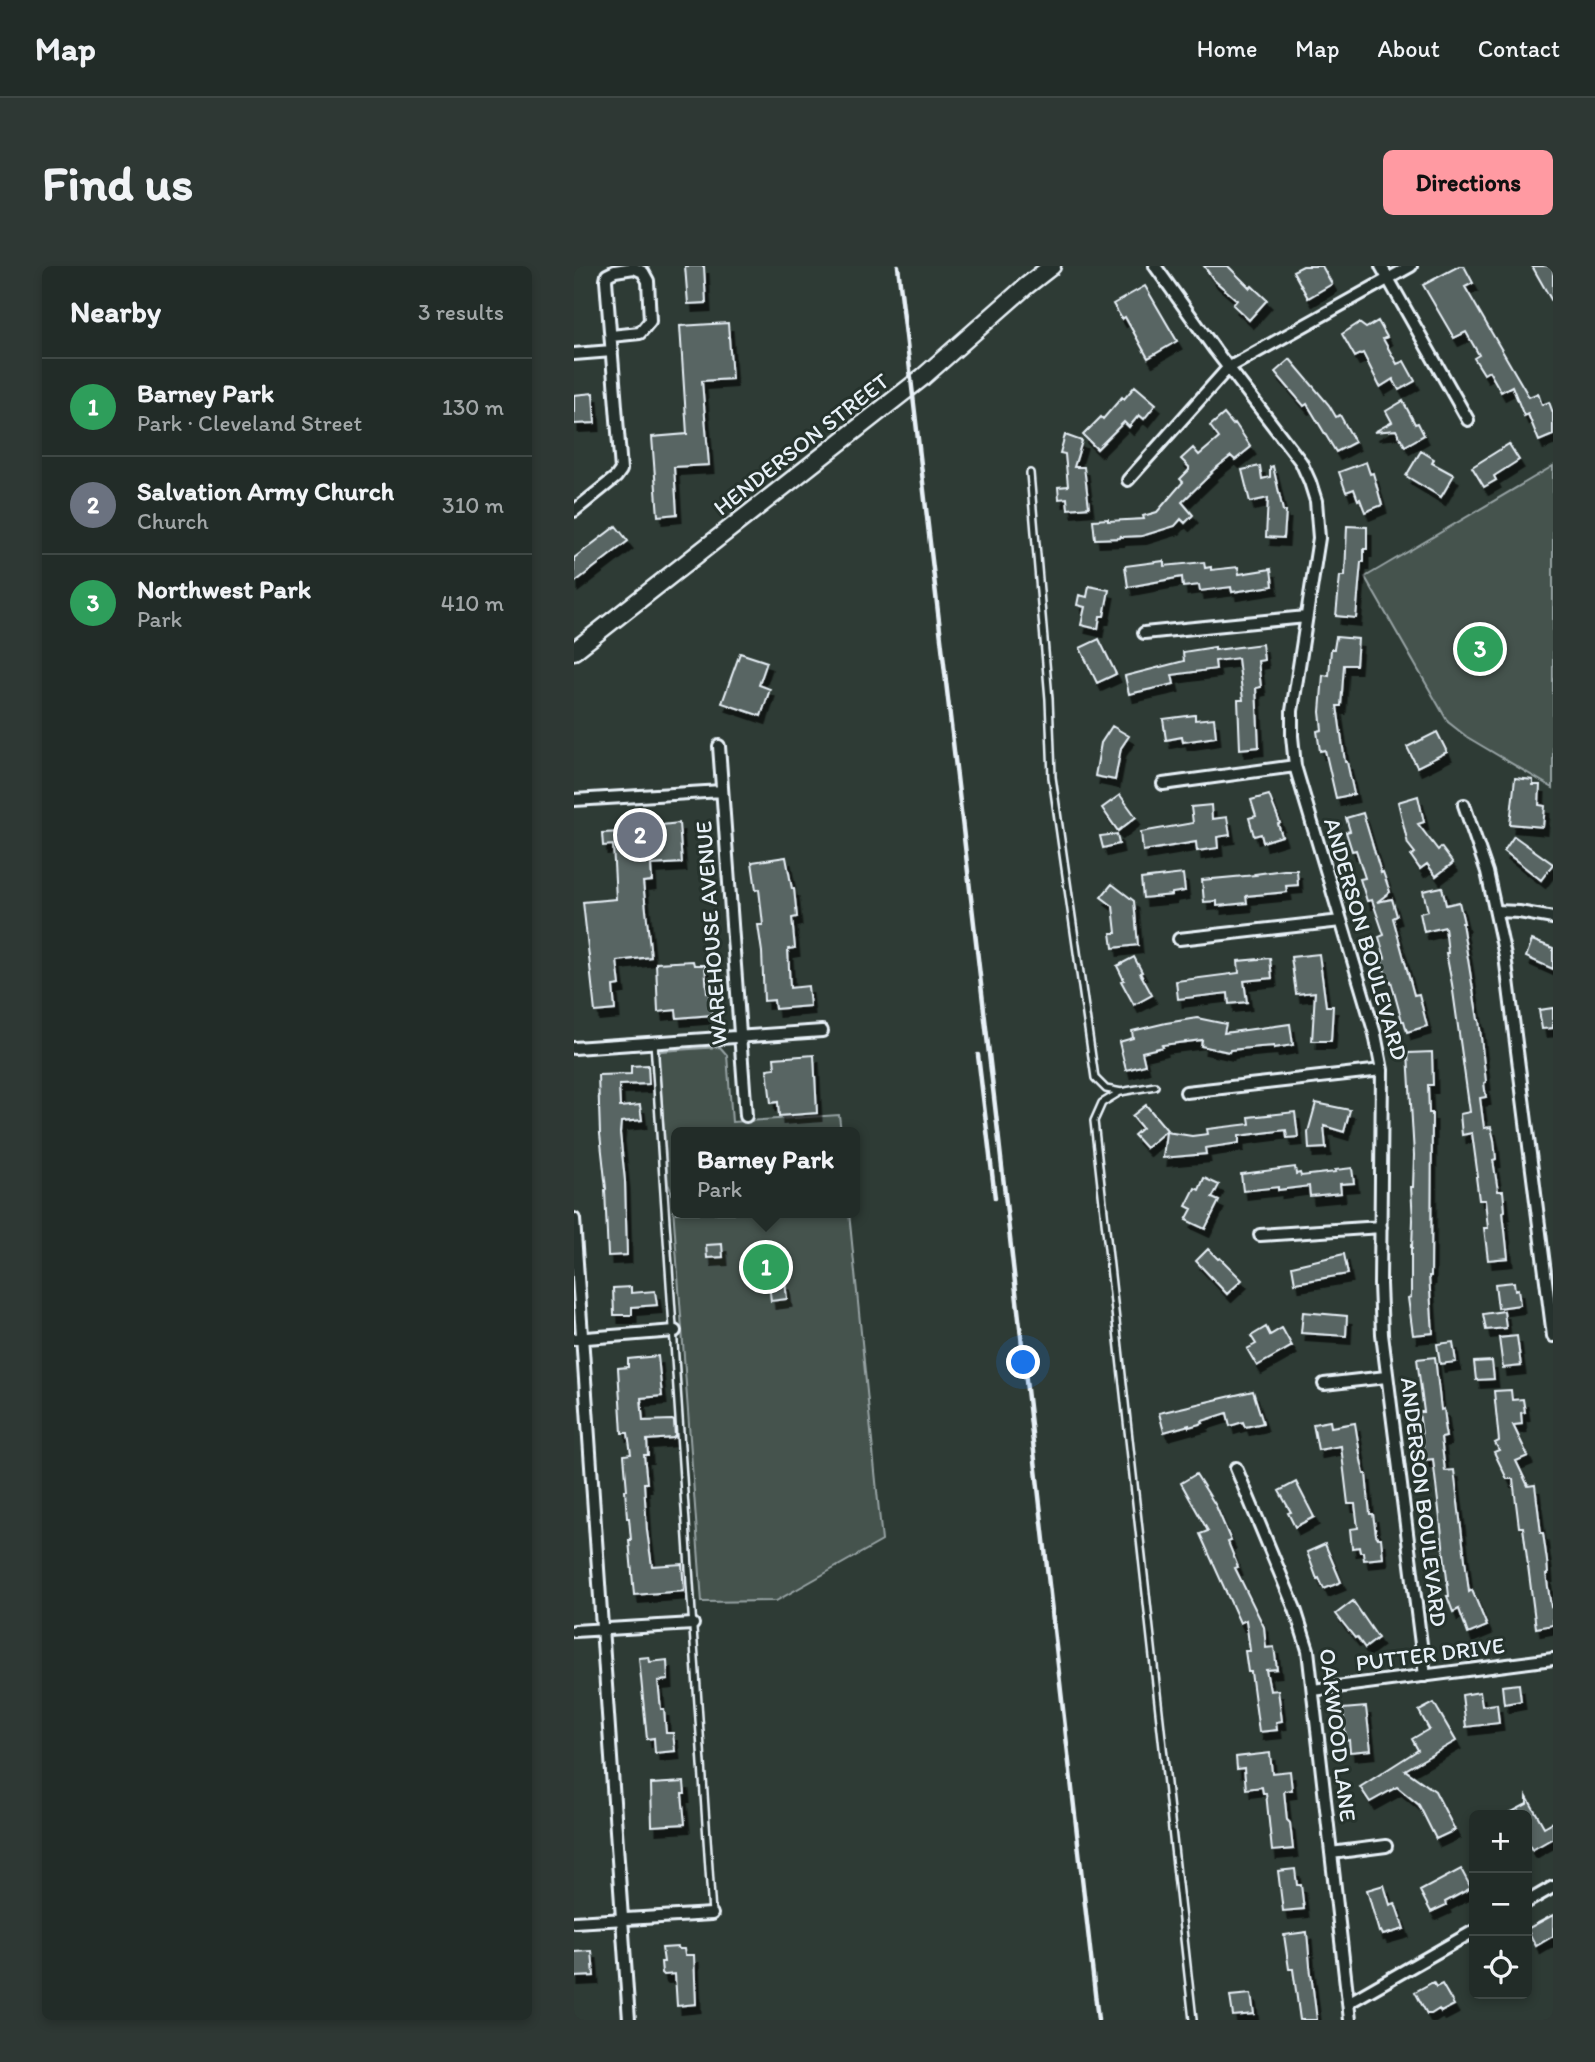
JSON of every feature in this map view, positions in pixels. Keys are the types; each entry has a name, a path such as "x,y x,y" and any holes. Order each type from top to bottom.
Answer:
{"main road":[{"name":"HENDERSON STREET","path":"574,651 915,383 1052,266"}],"street":[{"name":"ANDERSON BOULEVARD","path":"1155,266 1228,368 1301,462 1311,482 1316,501 1319,538 1292,710 1292,736 1295,766 1375,1034 1382,1070 1382,1334 1424,1676"},
{"path":"1381,266 1468,420"},
{"path":"1128,480 1228,368 1411,266"},
{"path":"574,511 621,470 606,280 607,275 615,271 634,268 648,281 650,321 640,333 611,336"},
{"path":"574,354 612,351"},
{"path":"1143,633 1306,617"},
{"name":"WAREHOUSE AVENUE","path":"719,746 746,1116"},
{"path":"1163,784 1295,766"},
{"path":"574,800 722,791"},
{"path":"1464,804 1487,872 1505,956 1549,1277 1553,1336"},
{"path":"1497,911 1553,918"},
{"path":"1179,939 1341,921"},
{"path":"574,1048 822,1031"},
{"path":"1186,1092 1382,1070"},
{"path":"574,1219 578,1339 602,1629 629,2020"},
{"path":"1260,1235 1381,1227"},
{"path":"578,1339 675,1331"},
{"path":"1324,1384 1386,1377"},
{"name":"OAKWOOD LANE","path":"1236,1468 1302,1629 1308,1650 1350,2020"},
{"path":"574,1631 692,1624"},
{"name":"PUTTER DRIVE","path":"1313,1690 1553,1659"},
{"path":"1331,1853 1386,1846"},
{"path":"1532,1899 1553,1887"},
{"path":"574,1922 712,1914"},
{"path":"1349,2003 1469,1934"}],"lane":[{"path":"1030,473 1049,699 1052,777 1095,1078 1106,1089 1122,1092"},
{"path":"654,1042 712,1914"},
{"path":"1155,1086 1122,1092 1102,1103 1094,1121 1193,2020"}],"shaded area":[{"path":"1553,466 1553,788 1467,737 1448,722 1365,577"},
{"path":"720,1047 727,1055 732,1122 839,1115 840,1127 671,1127 671,1191 668,1184 658,1054 661,1051"},
{"path":"674,1218 850,1218 882,1541 776,1601 702,1602"}],"building":[{"path":"685,266 704,266 706,303 688,304"},
{"path":"1204,266 1228,266 1250,288 1252,286 1267,300 1249,320 1233,305 1237,300 1214,280"},
{"path":"1303,266 1322,266 1332,284 1308,298 1293,271"},
{"path":"1459,266 1464,266 1473,283 1465,287 1529,397 1538,393 1542,405 1549,402 1553,413 1553,435 1539,441 1528,414 1524,416 1512,386 1501,392 1489,371 1484,374 1474,358 1479,355 1466,332 1454,338 1423,285"},
{"path":"1532,266 1553,266 1553,303"},
{"path":"1145,286 1177,341 1148,358 1125,317 1122,319 1113,304"},
{"path":"1378,321 1387,337 1383,339 1397,364 1404,361 1415,381 1399,390 1393,379 1380,387 1363,353 1355,357 1342,334 1359,323 1366,328"},
{"path":"728,323 732,379 702,381 709,465 674,467 677,514 658,516 652,437 687,434 680,326"},
{"path":"1290,359 1336,417 1340,415 1355,442 1336,452 1307,404 1304,406 1275,372"},
{"path":"1135,386 1156,404 1144,419 1139,415 1129,427 1124,422 1097,449 1083,435"},
{"path":"593,393 595,423 574,424 574,395"},
{"path":"1403,401 1424,435 1405,446 1396,430 1374,432 1392,422 1386,411"},
{"path":"1224,414 1233,425 1235,423 1251,447 1235,460 1231,456 1182,502 1193,515 1185,523 1181,519 1175,526 1142,536 1121,535 1120,538 1095,539 1093,520 1144,519 1143,516 1157,512 1183,482 1180,479 1189,470 1181,459 1193,448 1199,455 1219,438 1210,426"},
{"path":"1065,435 1082,441 1074,467 1084,467 1089,507 1068,509 1067,498 1059,499 1058,487 1068,486 1065,454 1060,453"},
{"path":"1509,444 1519,460 1494,476 1496,480 1484,487 1472,467"},
{"path":"1421,451 1434,459 1432,463 1454,475 1441,497 1406,476"},
{"path":"1366,462 1370,474 1373,473 1382,505 1365,512 1354,489 1346,492 1339,472"},
{"path":"1260,466 1262,479 1270,477 1270,467 1273,466 1283,511 1286,511 1284,538 1266,537 1268,498 1250,502 1242,470"},
{"path":"616,526 628,541 574,583 574,558"},
{"path":"1347,526 1367,527 1367,549 1364,549 1364,562 1361,562 1356,618 1336,616 1340,576 1345,576"},
{"path":"1164,561 1164,566 1204,562 1205,568 1211,567 1211,570 1238,567 1239,574 1271,569 1273,586 1232,592 1231,587 1200,591 1199,585 1183,587 1182,577 1128,587 1125,566"},
{"path":"1089,586 1109,590 1104,616 1100,616 1098,629 1081,625 1085,607 1077,605 1079,595 1087,597"},
{"path":"1336,637 1358,639 1356,665 1344,665 1341,706 1337,706 1345,762 1354,794 1336,798 1325,750 1320,751 1317,731 1322,730 1320,712 1323,675 1329,676 1331,649 1334,649"},
{"path":"1099,639 1116,674 1097,683 1080,648"},
{"path":"1262,644 1264,660 1258,661 1261,687 1256,688 1259,747 1240,749 1238,700 1243,700 1238,658 1215,661 1216,669 1172,675 1174,684 1129,694 1125,676 1184,661 1183,652"},
{"path":"740,653 767,662 759,685 770,689 761,716 722,703"},
{"path":"1195,715 1195,720 1214,718 1216,737 1183,742 1182,737 1166,740 1163,719"},
{"path":"1112,726 1129,736 1121,748 1115,780 1095,776 1101,743"},
{"path":"1437,732 1447,752 1417,767 1407,747"},
{"path":"1515,778 1533,780 1533,785 1540,785 1539,805 1545,806 1543,827 1510,824"},
{"path":"1120,795 1136,817 1118,831 1102,808"},
{"path":"1269,795 1282,836 1263,842 1261,834 1254,836 1249,818 1256,816 1251,800"},
{"path":"1418,796 1424,822 1418,824 1438,850 1441,847 1453,863 1436,876 1427,864 1420,869 1411,856 1415,853 1408,844 1398,802"},
{"path":"1211,805 1212,819 1227,817 1230,835 1217,837 1218,848 1197,851 1196,842 1143,851 1141,832 1193,823 1191,807"},
{"path":"1363,813 1381,873 1383,872 1390,892 1377,902 1392,899 1397,916 1393,918 1414,995 1419,994 1427,1026 1407,1032 1381,959 1385,958 1379,937 1384,935 1372,900 1367,901 1360,879 1365,878 1356,850 1352,851 1346,832 1350,831 1346,818"},
{"path":"679,823 682,863 651,865 652,881 643,882 651,957 617,961 620,985 613,986 615,1010 595,1012 583,902 616,899 613,845 603,846 602,833 623,832 623,829 662,829 662,825"},
{"path":"1117,834 1119,844 1103,848 1100,836"},
{"path":"1514,836 1553,864 1541,880 1504,851"},
{"path":"786,857 797,917 792,918 795,948 788,949 790,988 808,986 810,1006 775,1009 774,1000 764,1001 758,925 763,925 759,889 756,890 752,862"},
{"path":"1297,870 1298,885 1286,886 1287,892 1246,896 1247,903 1217,906 1217,901 1204,902 1202,880"},
{"path":"1183,874 1185,891 1143,898 1141,879"},
{"path":"1112,884 1134,901 1138,945 1113,948 1111,933 1116,933 1113,906 1101,897"},
{"path":"1442,887 1446,905 1459,902 1464,923 1486,1082 1486,1097 1480,1098 1484,1128 1491,1127 1494,1140 1496,1159 1493,1160 1498,1191 1503,1191 1508,1258 1488,1260 1484,1228 1488,1228 1485,1200 1479,1200 1472,1133 1462,1135 1460,1114 1470,1112 1446,953 1445,927 1424,932 1420,913 1428,911 1423,891"},
{"path":"1532,940 1553,948 1553,969 1526,957"},
{"path":"1319,954 1326,1006 1333,1006 1331,1041 1312,1041 1315,992 1296,994 1291,957"},
{"path":"1134,957 1152,995 1134,1005 1121,981 1124,980 1117,966"},
{"path":"1270,958 1272,978 1244,981 1247,1002 1229,1004 1228,993 1178,999 1176,981 1239,973 1238,961"},
{"path":"693,961 694,965 705,965 712,1015 677,1018 676,1010 658,1012 656,963"},
{"path":"1553,1008 1553,1028 1542,1029 1539,1010"},
{"path":"1197,1018 1226,1024 1224,1033 1290,1024 1293,1045 1229,1052 1201,1046 1202,1040 1162,1045 1163,1047 1142,1052 1145,1065 1126,1070 1119,1042 1133,1038 1132,1031"},
{"path":"1432,1052 1433,1085 1428,1085 1429,1113 1432,1113 1429,1276 1433,1333 1413,1335 1408,1298 1411,1297 1411,1187 1414,1155 1408,1053"},
{"path":"814,1055 817,1113 779,1116 778,1102 771,1103 767,1069 775,1068 774,1058"},
{"path":"648,1065 649,1084 619,1085 620,1107 640,1105 642,1120 621,1122 627,1255 608,1256 598,1075 631,1074 631,1066"},
{"path":"1316,1103 1350,1110 1344,1132 1324,1126 1326,1148 1309,1149 1308,1132"},
{"path":"1146,1105 1167,1130 1146,1148 1134,1135 1142,1128 1132,1116"},
{"path":"1295,1112 1298,1137 1287,1138 1286,1130 1239,1136 1239,1143 1205,1148 1206,1154 1163,1158 1166,1132 1192,1136 1208,1134 1207,1129 1250,1124 1249,1117"},
{"path":"1295,1167 1296,1174 1300,1173 1301,1176 1352,1168 1354,1183 1340,1184 1341,1193 1310,1196 1309,1186 1243,1191 1241,1174"},
{"path":"1204,1178 1219,1185 1212,1198 1219,1201 1205,1229 1186,1220 1192,1209 1186,1206 1195,1188 1199,1190"},
{"path":"722,1244 723,1257 707,1258 706,1245"},
{"path":"1208,1249 1242,1280 1227,1294 1196,1261"},
{"path":"1344,1254 1348,1274 1295,1283 1292,1266"},
{"path":"785,1282 787,1299 771,1301 769,1284"},
{"path":"1514,1282 1515,1290 1518,1289 1520,1305 1498,1308 1495,1284"},
{"path":"631,1287 631,1293 655,1291 657,1305 632,1307 632,1315 614,1315 613,1288"},
{"path":"1504,1311 1506,1328 1486,1330 1483,1314"},
{"path":"1303,1312 1347,1316 1346,1336 1301,1333"},
{"path":"1266,1327 1270,1335 1282,1328 1292,1346 1257,1366 1247,1349 1256,1344 1251,1336"},
{"path":"1517,1336 1521,1366 1503,1368 1499,1338"},
{"path":"1453,1342 1456,1362 1440,1364 1437,1344"},
{"path":"658,1356 662,1396 641,1398 643,1421 672,1420 675,1436 647,1440 648,1455 644,1455 647,1483 644,1483 647,1531 652,1566 682,1564 684,1591 634,1595 624,1455 631,1454 628,1433 622,1433 618,1368 628,1367 628,1359"},
{"path":"1435,1357 1441,1410 1444,1409 1446,1425 1446,1437 1441,1438 1445,1471 1454,1470 1469,1592 1472,1590 1487,1626 1468,1634 1459,1609 1453,1612 1447,1596 1433,1459 1425,1460 1419,1412 1424,1412 1417,1359"},
{"path":"1492,1361 1494,1379 1476,1380 1474,1362"},
{"path":"1511,1390 1512,1400 1523,1399 1525,1412 1521,1413 1522,1424 1513,1425 1528,1456 1516,1461 1528,1486 1535,1485 1551,1607 1553,1606 1553,1625 1536,1628 1523,1527 1519,1527 1513,1479 1507,1479 1494,1452 1499,1450 1495,1443 1499,1441 1494,1391"},
{"path":"1253,1391 1263,1423 1245,1427 1243,1422 1230,1426 1227,1413 1202,1421 1203,1423 1164,1432 1159,1413"},
{"path":"1330,1421 1331,1427 1355,1423 1366,1474 1370,1514 1373,1514 1376,1535 1381,1538 1383,1558 1364,1560 1359,1547 1352,1548 1350,1529 1358,1528 1355,1504 1348,1504 1341,1446 1318,1450 1313,1424"},
{"path":"1196,1474 1216,1506 1231,1541 1228,1542 1238,1567 1235,1568 1264,1627 1266,1648 1274,1647 1277,1669 1266,1670 1270,1691 1278,1690 1282,1721 1276,1722 1277,1730 1259,1732 1251,1672 1248,1672 1245,1651 1250,1651 1246,1620 1240,1623 1200,1534 1208,1531 1181,1483"},
{"path":"1296,1482 1314,1517 1295,1527 1288,1513 1291,1512 1279,1491"},
{"path":"1325,1544 1341,1582 1324,1589 1319,1578 1317,1579 1307,1552"},
{"path":"1353,1601 1378,1638 1365,1648 1336,1614"},
{"path":"649,1657 650,1662 667,1660 668,1680 658,1681 666,1733 673,1733 675,1751 655,1753 654,1738 647,1739 639,1658"},
{"path":"1519,1684 1521,1701 1504,1704 1502,1686"},
{"path":"1480,1692 1482,1706 1497,1704 1499,1723 1466,1727 1462,1695"},
{"path":"1434,1703 1456,1741 1405,1770 1435,1791 1455,1830 1436,1839 1419,1805 1397,1787 1370,1802 1360,1787 1418,1750 1412,1739 1429,1729 1419,1711"},
{"path":"1366,1707 1371,1750 1350,1752 1349,1740 1346,1741 1343,1709"},
{"path":"1270,1753 1272,1773 1290,1771 1292,1790 1284,1791 1293,1849 1272,1851 1266,1793 1263,1793 1262,1787 1246,1789 1244,1768 1237,1769 1236,1757"},
{"path":"684,1782 685,1794 682,1794 685,1824 652,1826 651,1784"},
{"path":"1527,1797 1544,1827 1553,1822 1553,1838 1532,1850 1532,1810 1516,1810 1527,1804"},
{"path":"1295,1869 1297,1885 1301,1885 1304,1909 1283,1911 1278,1871"},
{"path":"1461,1869 1469,1884 1469,1889 1431,1912 1420,1891"},
{"path":"1384,1885 1390,1905 1395,1903 1404,1929 1383,1935 1379,1932 1367,1890"},
{"path":"1553,1915 1553,1936 1536,1946 1532,1938 1532,1926"},
{"path":"1307,1932 1317,2020 1300,2020 1293,1969 1289,1969 1284,1935"},
{"path":"662,1948 684,1949 685,1955 694,1955 696,2004 677,2006 675,1974 662,1973"},
{"path":"592,1951 594,1976 574,1977 574,1952"},
{"path":"1433,1982 1436,1987 1442,1984 1454,2005 1441,2012 1439,2009 1427,2014 1415,1992"},
{"path":"1251,1994 1254,2014 1233,2016 1230,1996"}],"railway":[{"path":"898,266 1098,2020"},
{"path":"978,1055 995,1198"}],"place":[{"name":"Northwest Park","path":"1480,649"},
{"name":"Salvation Army Church","path":"640,835"},
{"name":"Barney Park","path":"766,1267"}]}
